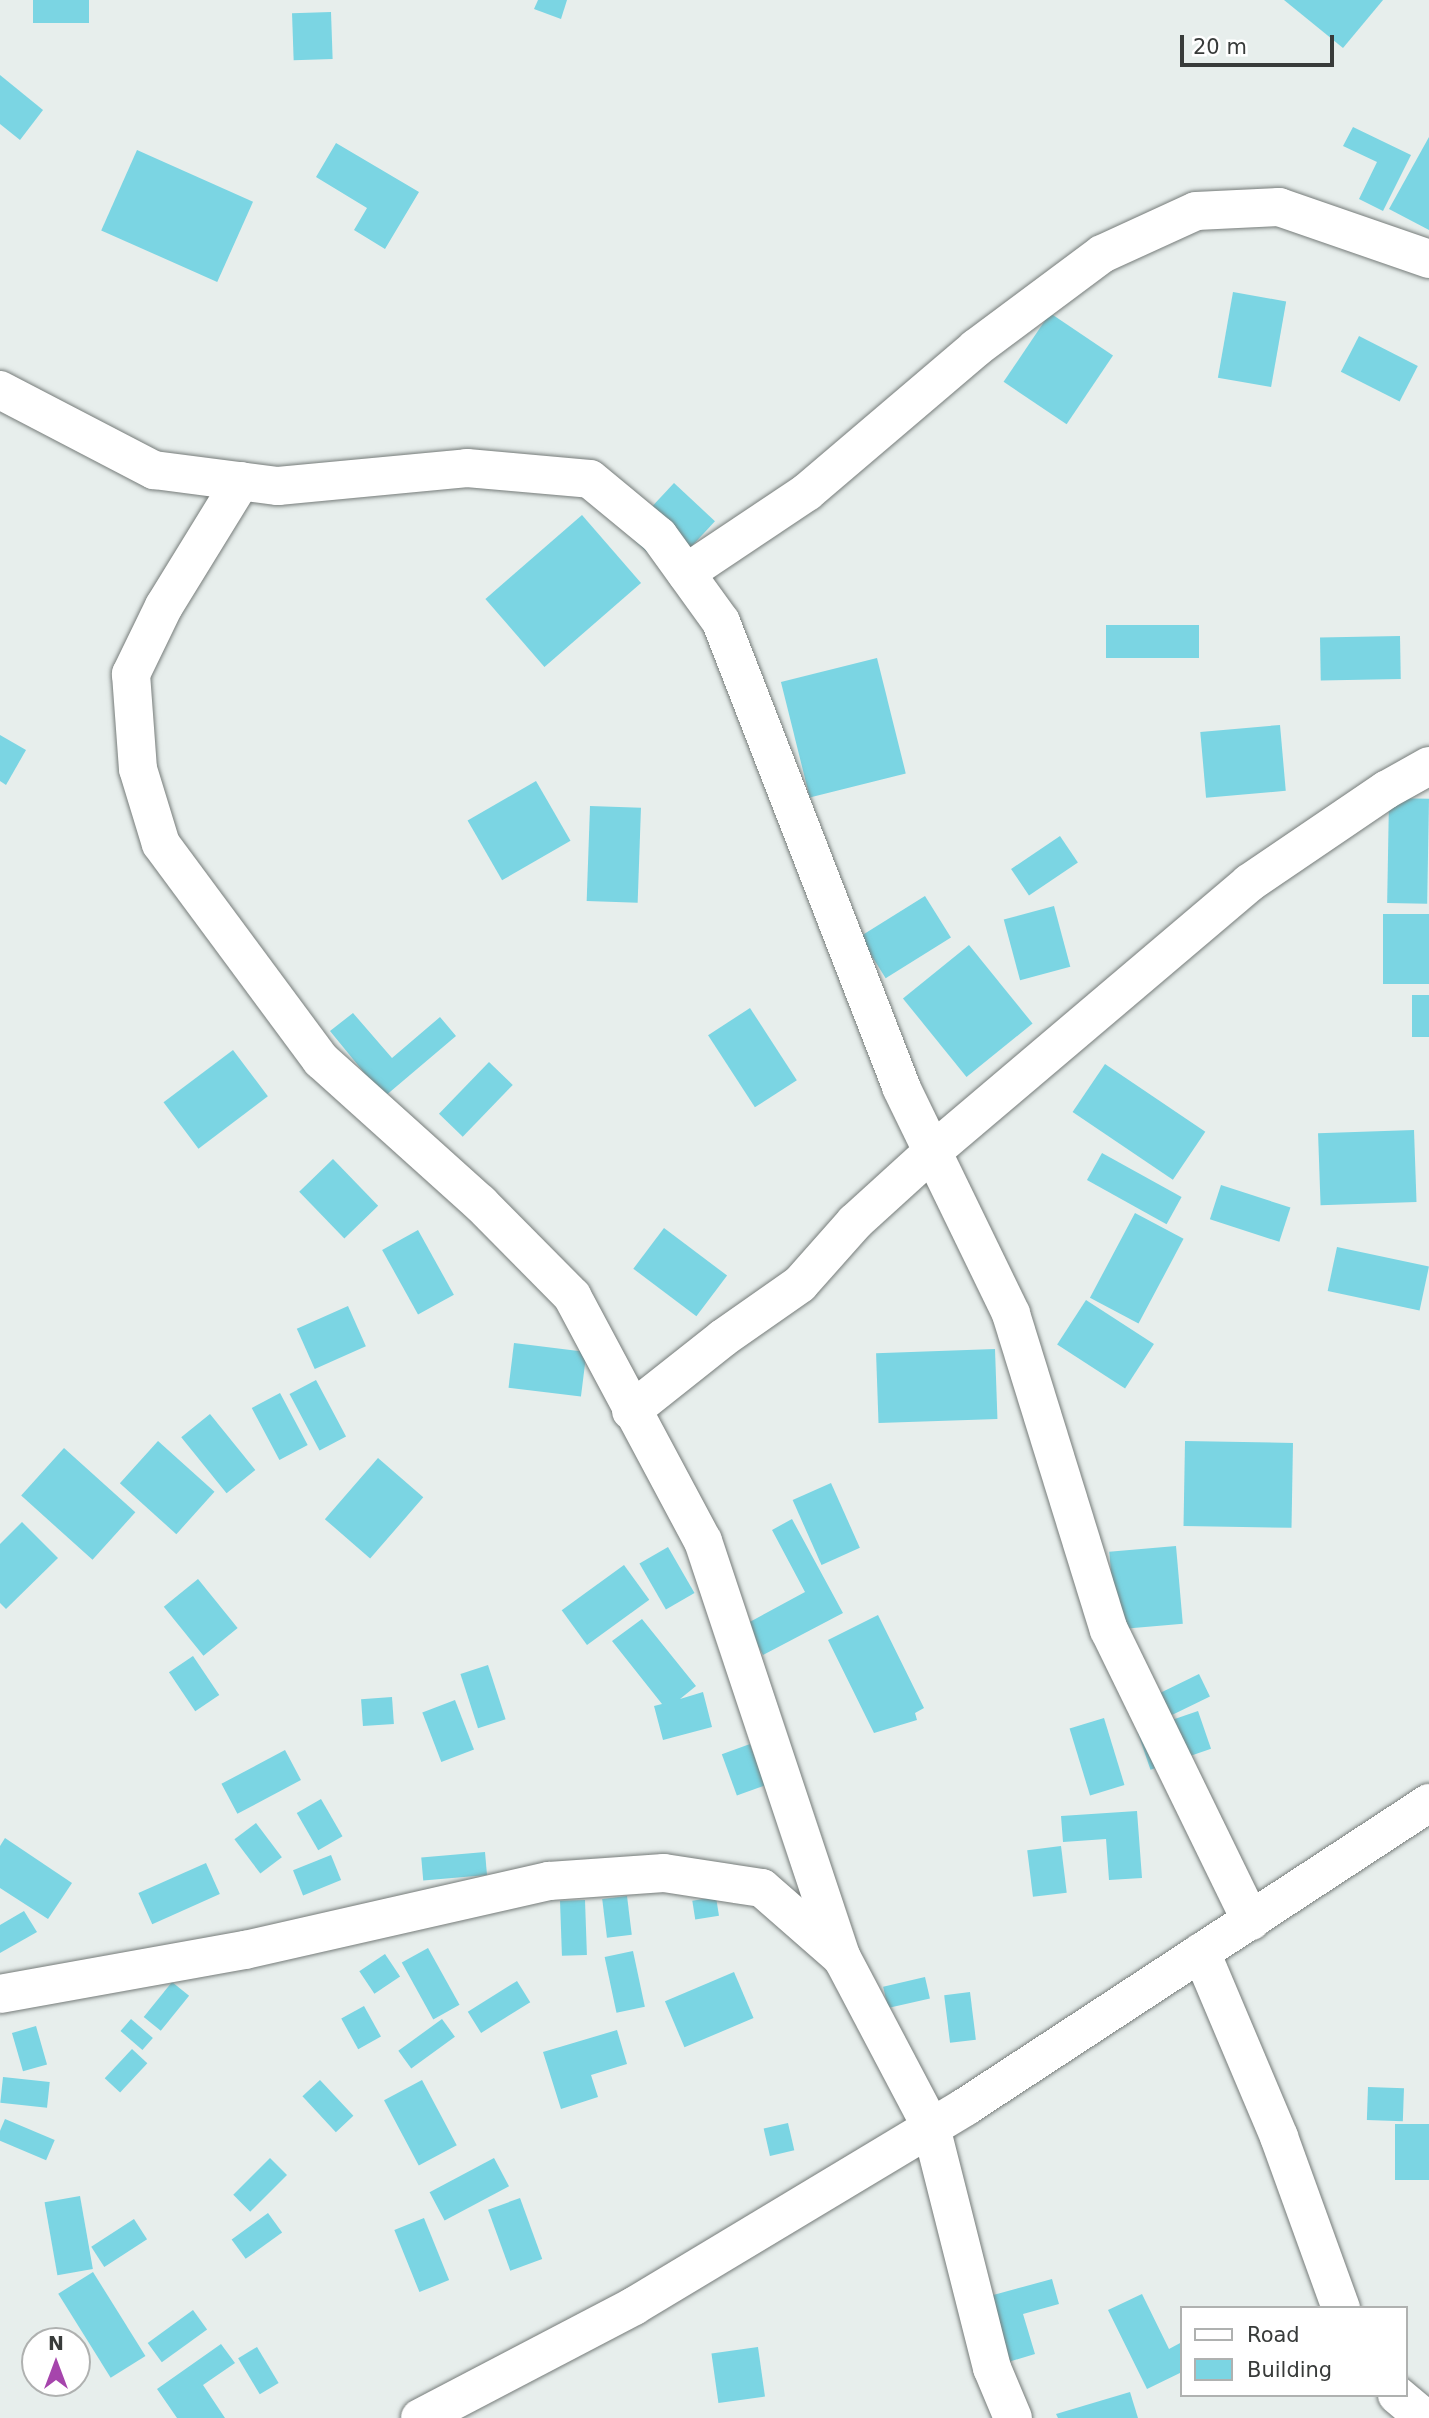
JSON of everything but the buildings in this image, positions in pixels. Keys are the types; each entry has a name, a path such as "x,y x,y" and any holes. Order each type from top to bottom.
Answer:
{"street":[{"path":"686,573 807,492 976,348 1102,254 1196,211 1279,207 1429,259"},
{"path":"0,390 154,470 278,486 467,468 590,479 659,536 721,622 901,1087 1011,1314 1109,1630 1251,1921"},
{"path":"241,481 164,606 131,674 138,769 161,844 321,1060 480,1202 572,1296 631,1411 703,1541 842,1958 931,2127 992,2368 1013,2418"},
{"path":"631,1411 723,1338 800,1284 855,1222 932,1152 1249,883 1386,790 1429,766"},
{"path":"420,2418 634,2306 931,2127 1429,1803"},
{"path":"0,1994 245,1950 550,1881 664,1873 762,1888 842,1958"},
{"path":"1201,1952 1279,2137 1340,2306"},
{"path":"1399,2397 1424,2418"}]}
